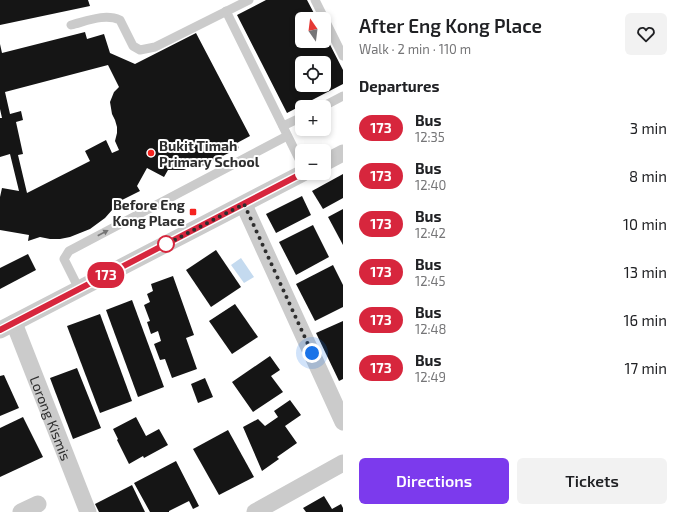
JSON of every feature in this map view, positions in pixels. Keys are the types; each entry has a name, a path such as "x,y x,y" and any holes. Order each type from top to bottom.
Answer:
{"street":[{"path":"331,159 343,153"},
{"name":"Lorong Kismis","path":"88,512 7,326 295,177"},
{"path":"244,204 343,422"},
{"path":"255,512 343,463"},
{"path":"21,512 38,504"}],"lane":[{"path":"71,25 105,16 113,16 120,20 133,46 140,50 156,47 249,0"},
{"path":"315,0 343,56"},
{"path":"226,11 295,151"},
{"path":"331,102 343,96"},
{"path":"283,126 295,120"},
{"path":"79,289 64,259 69,251 287,136"}],"water":[{"path":"241,258 254,277 244,283 231,265"}],"building":[{"path":"0,0 88,0 90,6 0,25"},
{"path":"266,0 307,0 313,12 295,12 295,48 331,48 331,47 343,70 343,84 331,90 331,56 295,56 295,92 328,92 312,100 295,100 295,109 287,113 237,15"},
{"path":"85,32 87,39 104,34 110,53 135,64 196,33 250,136 237,143 239,148 200,167 197,161 193,166 184,170 168,170 164,177 147,168 137,186 140,191 120,201 105,218 90,229 70,237 60,239 40,237 28,241 29,235 0,230 0,197 2,188 19,191 10,154 0,157 0,118 2,118 0,109 0,44 2,53","holes":["108,65 119,87 114,92 110,102 112,114 117,127 115,141 119,150 112,153 106,140 85,151 90,161 27,193 18,155 23,154 16,122 23,120 21,111 10,114 5,92"]},
{"path":"343,174 343,198 323,209 312,191"},
{"path":"302,196 311,215 276,233 266,214"},
{"path":"343,209 343,245 328,217"},
{"path":"313,225 329,257 296,275 279,242"},
{"path":"216,250 241,287 211,307 186,270"},
{"path":"28,254 36,270 0,289 0,268"},
{"path":"333,265 343,285 343,307 315,321 296,284"},
{"path":"173,276 194,335 186,338 197,369 172,378 165,359 160,360 154,344 161,341 158,331 151,334 147,322 150,321 144,305 150,302 147,294 153,291 151,284"},
{"path":"132,300 164,387 138,397 106,310"},
{"path":"235,304 258,337 232,354 209,321"},
{"path":"100,314 132,401 100,413 67,326"},
{"path":"343,321 343,379 339,381 316,333"},
{"path":"270,356 280,370 271,376 283,392 253,412 232,382"},
{"path":"77,368 101,428 73,439 50,378"},
{"path":"4,375 19,408 0,416 0,376"},
{"path":"205,378 213,397 198,403 191,384"},
{"path":"290,400 301,415 285,426 297,443 277,457 279,459 262,471 243,427 258,419 265,426 278,417 274,411"},
{"path":"23,417 43,457 0,477 0,428"},
{"path":"136,417 146,436 159,429 168,445 129,464 113,429"},
{"path":"228,430 254,477 219,495 193,449"},
{"path":"176,461 199,506 193,509 189,501 169,512 150,512 134,483"},
{"path":"132,485 145,512 99,512 95,504"},
{"path":"324,496 332,509 341,504 343,512 306,512 303,508"}],"bus line":[{"name":"173","path":"0,330 295,177"}],"place":[{"name":"Bukit Timah Primary School","path":"151,153"},
{"name":"Before Eng Kong Place","path":"193,212"}],"route":[{"path":"166,244 161,247 244,204 312,353"}]}
